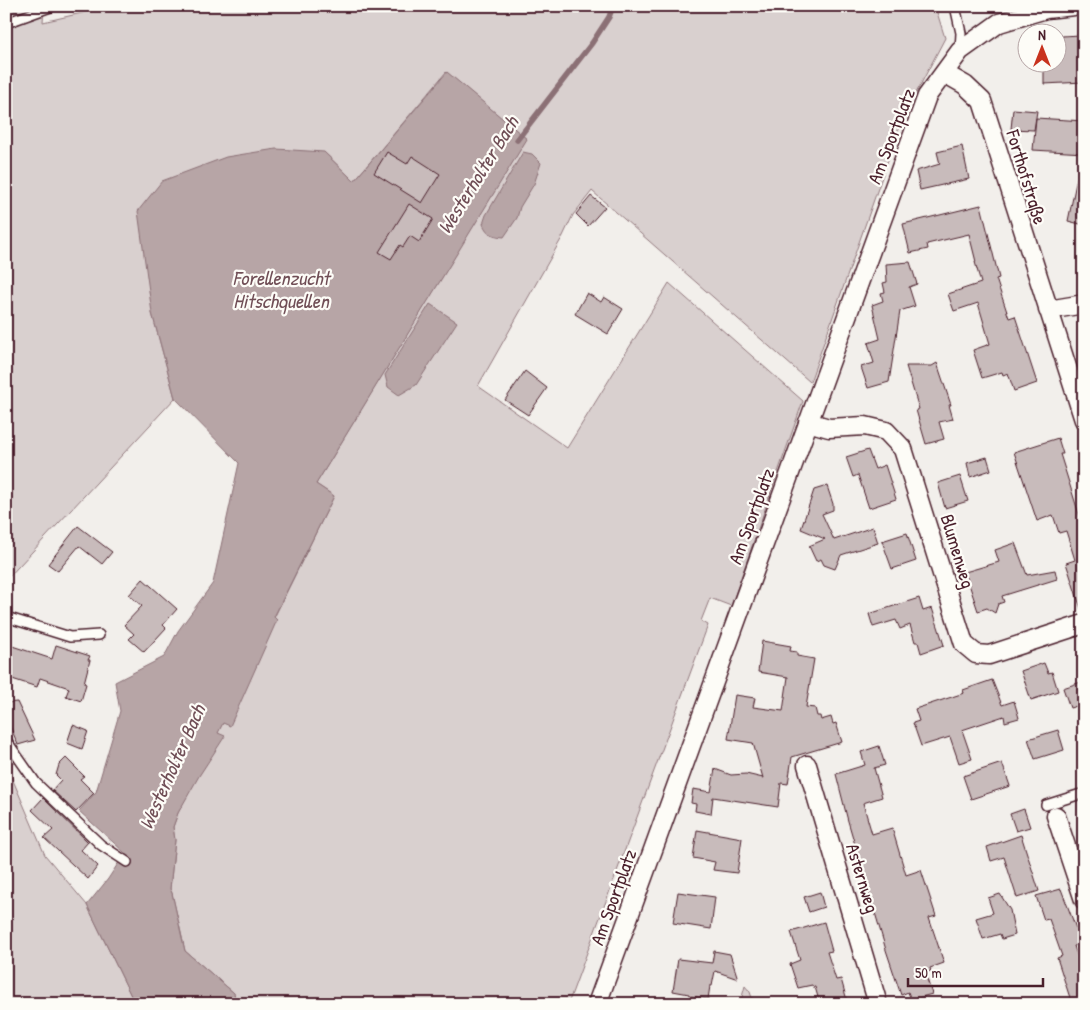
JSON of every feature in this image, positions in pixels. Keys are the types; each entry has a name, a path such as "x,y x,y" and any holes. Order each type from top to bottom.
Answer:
{"street":[{"name":"Am Sportplatz","path":"597,1004 927,96 960,51 998,23 1046,9 1074,6"},
{"name":"Forthofstraße","path":"944,73 965,84 982,101 1084,420"},
{"path":"1048,310 1084,304"},
{"name":"Blumenweg","path":"808,422 829,428 865,426 886,430 903,449 964,644 976,654 989,655 1084,624"},
{"name":"Asternweg","path":"807,764 878,1004"},
{"path":"1051,810 1084,900"}],"lane":[{"path":"6,23 53,6"},
{"path":"955,6 961,33 960,51"},
{"path":"6,617 70,637 99,635"},
{"path":"6,740 36,783 101,846 127,862"},
{"path":"1051,810 1084,793"}],"shaded area":[{"path":"6,6 44,6 43,22 112,6 935,6 945,38 902,120 810,382 592,191 573,215 478,386 567,448 669,283 803,401 731,606 710,598 701,621 708,625 568,1004 236,1004 234,993 185,951 170,889 175,840 173,827 178,813 334,496 316,484 526,139 446,72 354,181 324,152 152,313 175,398 6,580"},
{"path":"6,764 45,855 87,905 135,1004 6,1004"},
{"path":"745,986 750,992 754,1004 740,1004"}],"water":[{"name":"Forellenzucht Hitschquellen","path":"447,72 527,139 316,484 334,496 274,617 277,620 230,726 223,723 218,733 225,736 199,776 178,813 173,827 175,840 170,889 185,951 234,993 236,1004 135,1004 87,905 108,879 125,853 79,811 96,792 120,711 115,682 164,657 178,631 213,583 239,463 175,398 152,313 138,211 162,181 226,157 276,149 324,152 354,181"},
{"path":"523,152 532,154 541,163 534,184 520,207 517,218 504,237 494,235 486,230 483,224 486,215"},
{"path":"430,304 457,322 416,385 399,395 388,387 385,375"}],"building":[{"path":"1081,35 1081,38 1084,38 1084,82 1044,84 1044,72 1068,72 1068,36"},
{"path":"1013,109 1037,111 1034,130 1011,129"},
{"path":"1036,118 1084,121 1084,153 1033,150"},
{"path":"962,146 969,179 920,190 916,171 940,164 937,152"},
{"path":"387,152 407,164 412,156 440,174 422,203 374,173"},
{"path":"1077,178 1084,179 1084,225 1068,221"},
{"path":"591,196 605,207 588,226 576,214"},
{"path":"409,204 433,219 419,242 410,236 403,247 400,245 391,259 379,252"},
{"path":"981,205 999,278 996,279 1009,318 1015,316 1037,383 1014,391 1008,373 1003,375 1002,372 982,378 973,350 990,344 978,303 954,311 948,294 981,283 969,234 927,244 928,249 910,253 903,224"},
{"path":"910,262 917,284 909,287 915,306 900,311 889,382 868,388 861,367 874,363 868,343 880,339 872,305 883,301 881,293 885,292 883,283 887,282 886,264"},
{"path":"587,293 601,302 604,297 623,309 608,334 575,314"},
{"path":"937,363 951,405 949,405 953,419 939,422 944,439 926,444 916,410 919,409 906,366 932,366"},
{"path":"525,371 547,388 528,415 505,400"},
{"path":"1058,438 1063,454 1060,454 1084,530 1084,609 1081,609 1066,563 1075,560 1066,531 1059,533 1053,515 1037,521 1014,452"},
{"path":"868,450 875,469 885,465 896,499 869,508 858,475 853,477 846,457"},
{"path":"987,457 991,470 970,477 967,463"},
{"path":"960,476 968,501 945,508 938,483"},
{"path":"827,486 833,510 822,514 834,540 873,527 878,543 841,555 835,569 824,565 821,559 816,561 809,546 825,539 801,529 814,490"},
{"path":"78,526 112,552 102,564 79,546 58,571 48,564"},
{"path":"907,533 916,561 892,569 882,541"},
{"path":"1015,543 1027,575 1055,570 1057,579 1002,596 1004,602 998,604 995,613 987,608 978,611 965,572 999,562 995,550"},
{"path":"143,579 177,609 163,625 166,628 144,652 129,639 134,634 124,625 142,606 129,595"},
{"path":"919,598 923,611 932,608 944,645 921,653 918,642 915,642 910,625 900,629 896,620 873,627 869,614"},
{"path":"762,641 791,646 790,651 797,652 797,656 814,659 806,707 815,708 817,716 820,716 821,720 831,717 833,724 836,723 842,742 792,757 788,784 781,783 778,807 713,797 711,814 695,811 696,804 691,803 693,789 711,792 715,769 731,775 746,774 763,778 753,743 728,739 735,695 755,698 753,707 783,711 788,677 758,672"},
{"path":"6,644 52,659 56,645 90,656 84,683 86,684 81,701 66,696 69,688 40,678 37,687 6,677"},
{"path":"1044,663 1048,673 1052,672 1058,691 1031,700 1021,671"},
{"path":"992,680 1002,705 1014,701 1019,718 1005,722 1004,716 962,730 972,759 959,763 950,737 921,746 913,723 919,721 915,709 964,693 963,690"},
{"path":"1084,681 1084,704 1070,708 1063,688"},
{"path":"17,702 35,740 18,745 6,716 6,703"},
{"path":"73,725 88,731 82,749 67,743"},
{"path":"1058,730 1064,750 1035,759 1028,739"},
{"path":"879,746 885,765 874,768 882,797 863,803 872,834 892,828 906,875 921,870 936,916 929,918 944,963 930,968 931,971 925,973 932,994 911,1000 908,992 901,995 886,950 836,774 865,765 861,752"},
{"path":"66,758 84,776 80,779 94,793 76,812 52,790 61,780 56,775 59,765"},
{"path":"1002,763 1010,786 971,799 963,776"},
{"path":"43,798 88,842 81,850 98,866 88,879 44,838 53,830 32,810"},
{"path":"1024,809 1030,827 1016,831 1010,814"},
{"path":"697,830 742,838 737,873 713,870 715,862 693,858"},
{"path":"1021,835 1039,891 1017,898 1004,857 991,861 987,847"},
{"path":"1061,889 1082,944 1074,946 1084,976 1084,1004 1072,1004 1057,958 1062,956 1049,919 1044,920 1036,896"},
{"path":"678,892 715,897 711,929 673,923"},
{"path":"820,892 824,907 809,912 804,897"},
{"path":"1000,894 1010,910 1015,935 1002,939 1000,934 983,939 976,918 993,913 988,898"},
{"path":"824,922 832,951 827,952 836,980 841,979 848,1004 820,1004 815,987 812,985 798,988 790,964 800,960 791,932"},
{"path":"714,951 730,954 738,979 715,971 708,999 673,991 678,959 712,963"}],"waterway":[{"name":"Westerholter Bach","path":"517,140 592,43 609,17 613,6"}]}
